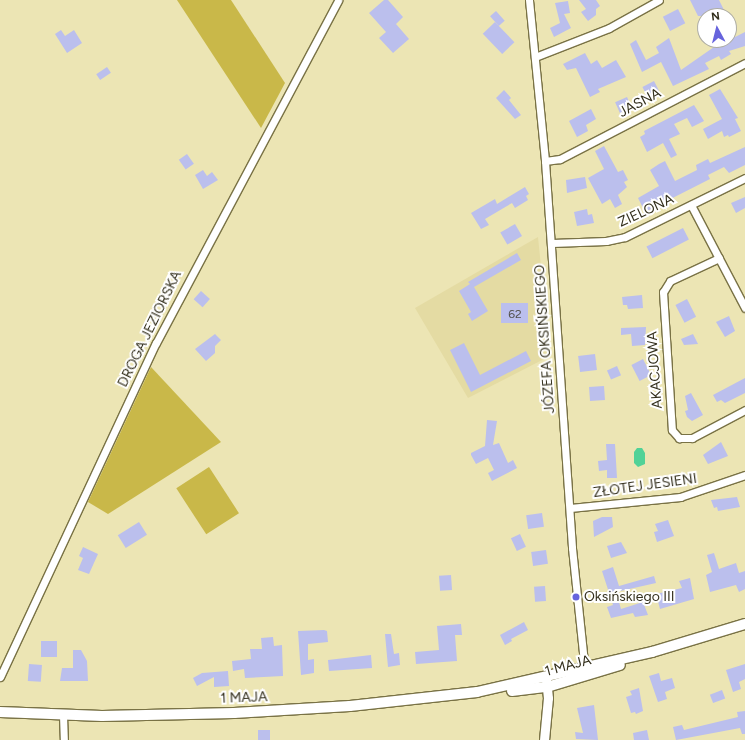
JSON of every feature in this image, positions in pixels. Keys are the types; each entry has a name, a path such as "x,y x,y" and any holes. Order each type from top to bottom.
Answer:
{"main road":[{"name":"1 MAJA","path":"0,712 63,715 168,715 293,710 489,691 546,682 585,672 745,624"}],"street":[{"name":"DROGA JEZIORSKA","path":"0,677 156,343 338,0"},
{"name":"JÓZEFA OKSIŃSKIEGO","path":"529,0 552,243 570,508 585,672"},
{"path":"535,57 609,28 659,0"},
{"name":"JASNA","path":"545,161 560,159 745,63"},
{"name":"ZIELONA","path":"552,243 616,239 745,178"},
{"path":"690,205 745,308"},
{"name":"AKACJOWA","path":"719,258 670,281 663,292 672,430 678,438 692,438 745,410"},
{"name":"ZŁOTEJ JESIENI","path":"570,508 680,497 745,476"},
{"path":"544,740 546,682"},
{"path":"63,715 64,740"}],"shaded area":[{"path":"177,0 231,0 285,83 261,128"},
{"path":"538,237 550,356 468,398 415,308"},
{"path":"151,367 221,442 108,514 88,502"},
{"path":"637,448 642,448 645,453 645,464 638,467 634,463 634,452"},
{"path":"209,467 239,513 206,534 176,488"}],"building":[{"path":"384,0 388,0 403,17 396,24 409,39 393,53 379,38 386,32 369,13"},
{"path":"579,0 596,0 600,6 596,9 596,15 588,21 581,12 586,9"},
{"path":"690,0 719,0 723,8 697,8 697,14"},
{"path":"568,1 570,13 564,14 571,28 554,37 550,28 560,23 555,3"},
{"path":"678,9 685,23 670,31 663,17"},
{"path":"496,11 505,21 499,26 490,16"},
{"path":"495,22 514,42 502,54 483,34"},
{"path":"61,30 65,36 74,30 82,43 67,53 55,34"},
{"path":"745,32 745,46 729,51 731,54 721,60 719,56 705,63 709,69 673,86 661,62 642,72 630,44 636,40 646,60 659,53 656,47 669,38 681,70 713,48 737,48 737,36"},
{"path":"585,53 591,64 597,60 602,68 616,60 626,77 598,89 600,92 590,97 576,68 567,70 563,64"},
{"path":"107,67 111,73 100,80 96,74"},
{"path":"654,81 659,91 647,97 642,87"},
{"path":"720,89 738,118 735,119 741,131 729,137 728,135 724,137 722,131 708,139 703,129 722,119 709,95"},
{"path":"504,90 511,98 509,100 521,115 515,119 496,98"},
{"path":"627,97 632,108 620,113 615,102"},
{"path":"694,105 704,121 692,127 687,118 674,124 680,134 669,139 677,155 671,158 663,143 647,152 640,137 645,134 644,131"},
{"path":"591,109 596,119 586,125 588,131 577,137 569,121"},
{"path":"604,146 618,172 623,170 628,180 624,182 627,187 618,195 622,204 615,208 610,199 602,204 588,178 604,169 595,151"},
{"path":"745,147 745,165 729,173 724,167 708,175 710,179 645,212 638,198 659,186 650,170 659,164 665,161 675,181 697,170 696,165 708,159 710,163"},
{"path":"187,154 194,164 186,170 179,160"},
{"path":"203,170 207,176 212,172 218,180 203,189 195,175"},
{"path":"585,177 587,188 567,193 566,180"},
{"path":"525,187 529,194 526,196 528,200 515,208 512,203 485,219 489,225 481,229 471,213 495,199 497,204"},
{"path":"745,197 745,208 736,213 731,203"},
{"path":"587,209 588,215 592,214 594,223 577,226 574,212"},
{"path":"515,224 522,236 507,245 500,232"},
{"path":"683,228 689,240 652,258 646,247"},
{"path":"517,253 521,260 474,287 488,311 472,321 468,314 471,312 459,291 470,284 468,282"},
{"path":"201,291 210,299 203,307 194,299"},
{"path":"642,295 643,308 628,309 627,305 623,305 622,297"},
{"path":"687,299 696,317 684,323 675,305"},
{"path":"501,303 528,303 528,323 501,323"},
{"path":"729,316 735,331 725,337 716,322"},
{"path":"646,327 645,345 632,346 631,334 621,335 621,328"},
{"path":"215,334 221,340 215,346 215,353 206,361 195,349"},
{"path":"693,334 698,344 684,345 681,339"},
{"path":"464,343 480,375 526,351 531,361 471,392 450,350"},
{"path":"595,354 597,370 580,372 578,356"},
{"path":"643,359 651,375 640,381 631,365"},
{"path":"617,366 621,375 611,380 607,370"},
{"path":"745,378 745,393 725,403 721,400 717,402 713,395"},
{"path":"604,386 605,400 590,401 589,387"},
{"path":"691,393 703,415 692,421 687,417 685,411 688,410 685,396"},
{"path":"487,420 497,421 493,445 499,443 508,463 513,460 517,468 492,481 488,473 494,470 488,458 476,464 471,455 471,453 485,446"},
{"path":"721,442 728,456 708,464 703,455"},
{"path":"606,444 615,444 617,478 607,478 607,470 599,471 598,461 607,460"},
{"path":"737,497 740,507 718,511 717,507 714,508 711,500"},
{"path":"542,513 544,527 528,529 526,515"},
{"path":"602,517 612,517 613,527 594,537 593,521"},
{"path":"668,520 674,536 657,542 654,532 658,531 655,524"},
{"path":"139,522 147,535 126,548 118,535"},
{"path":"520,534 526,547 517,551 511,538"},
{"path":"621,542 627,553 611,558 607,546"},
{"path":"83,547 98,554 89,574 78,570 83,558 79,556"},
{"path":"546,550 548,564 533,566 531,552"},
{"path":"714,553 719,569 736,563 739,573 745,571 745,589 739,592 736,585 710,592 706,575 712,572 707,555"},
{"path":"613,567 619,586 654,576 656,583 616,592 621,609 643,602 648,615 635,617 633,613 611,618 607,607 613,605 602,571"},
{"path":"451,575 452,590 440,591 439,576"},
{"path":"690,578 694,599 660,609 656,594 682,588 679,581"},
{"path":"545,586 546,601 535,602 534,587"},
{"path":"524,622 528,630 511,639 512,641 505,645 500,635"},
{"path":"461,624 462,635 455,635 457,661 416,664 415,652 439,650 437,626"},
{"path":"298,631 327,631 328,642 308,644 308,660 314,659 314,673 301,675"},
{"path":"385,634 391,634 394,654 399,653 400,665 388,667"},
{"path":"273,637 274,646 282,645 283,676 245,678 244,669 233,671 232,661 251,659 250,649 262,649 261,638"},
{"path":"41,641 57,641 57,657 41,657"},
{"path":"73,650 81,650 87,661 88,681 60,681 62,668 73,668"},
{"path":"371,655 372,668 329,671 328,660"},
{"path":"29,664 42,665 41,682 28,681"},
{"path":"745,664 745,679 739,682 741,689 733,692 726,670"},
{"path":"228,671 229,686 214,687 214,677 197,686 193,678 202,673"},
{"path":"659,673 661,681 672,678 675,688 665,692 667,699 658,702 649,676"},
{"path":"639,688 643,711 636,714 635,712 631,713 626,697 632,695 630,691"},
{"path":"722,690 725,698 713,703 710,695"},
{"path":"594,705 598,740 576,739 575,732 583,733 577,708"},
{"path":"745,711 745,734 742,734 740,728 676,740 673,727 682,725 684,730 738,717 737,712"},
{"path":"258,730 270,730 270,740 258,740"},
{"path":"647,730 649,740 634,740 633,733"}],"place":[{"name":"Oksińskiego III","path":"576,597"}]}
